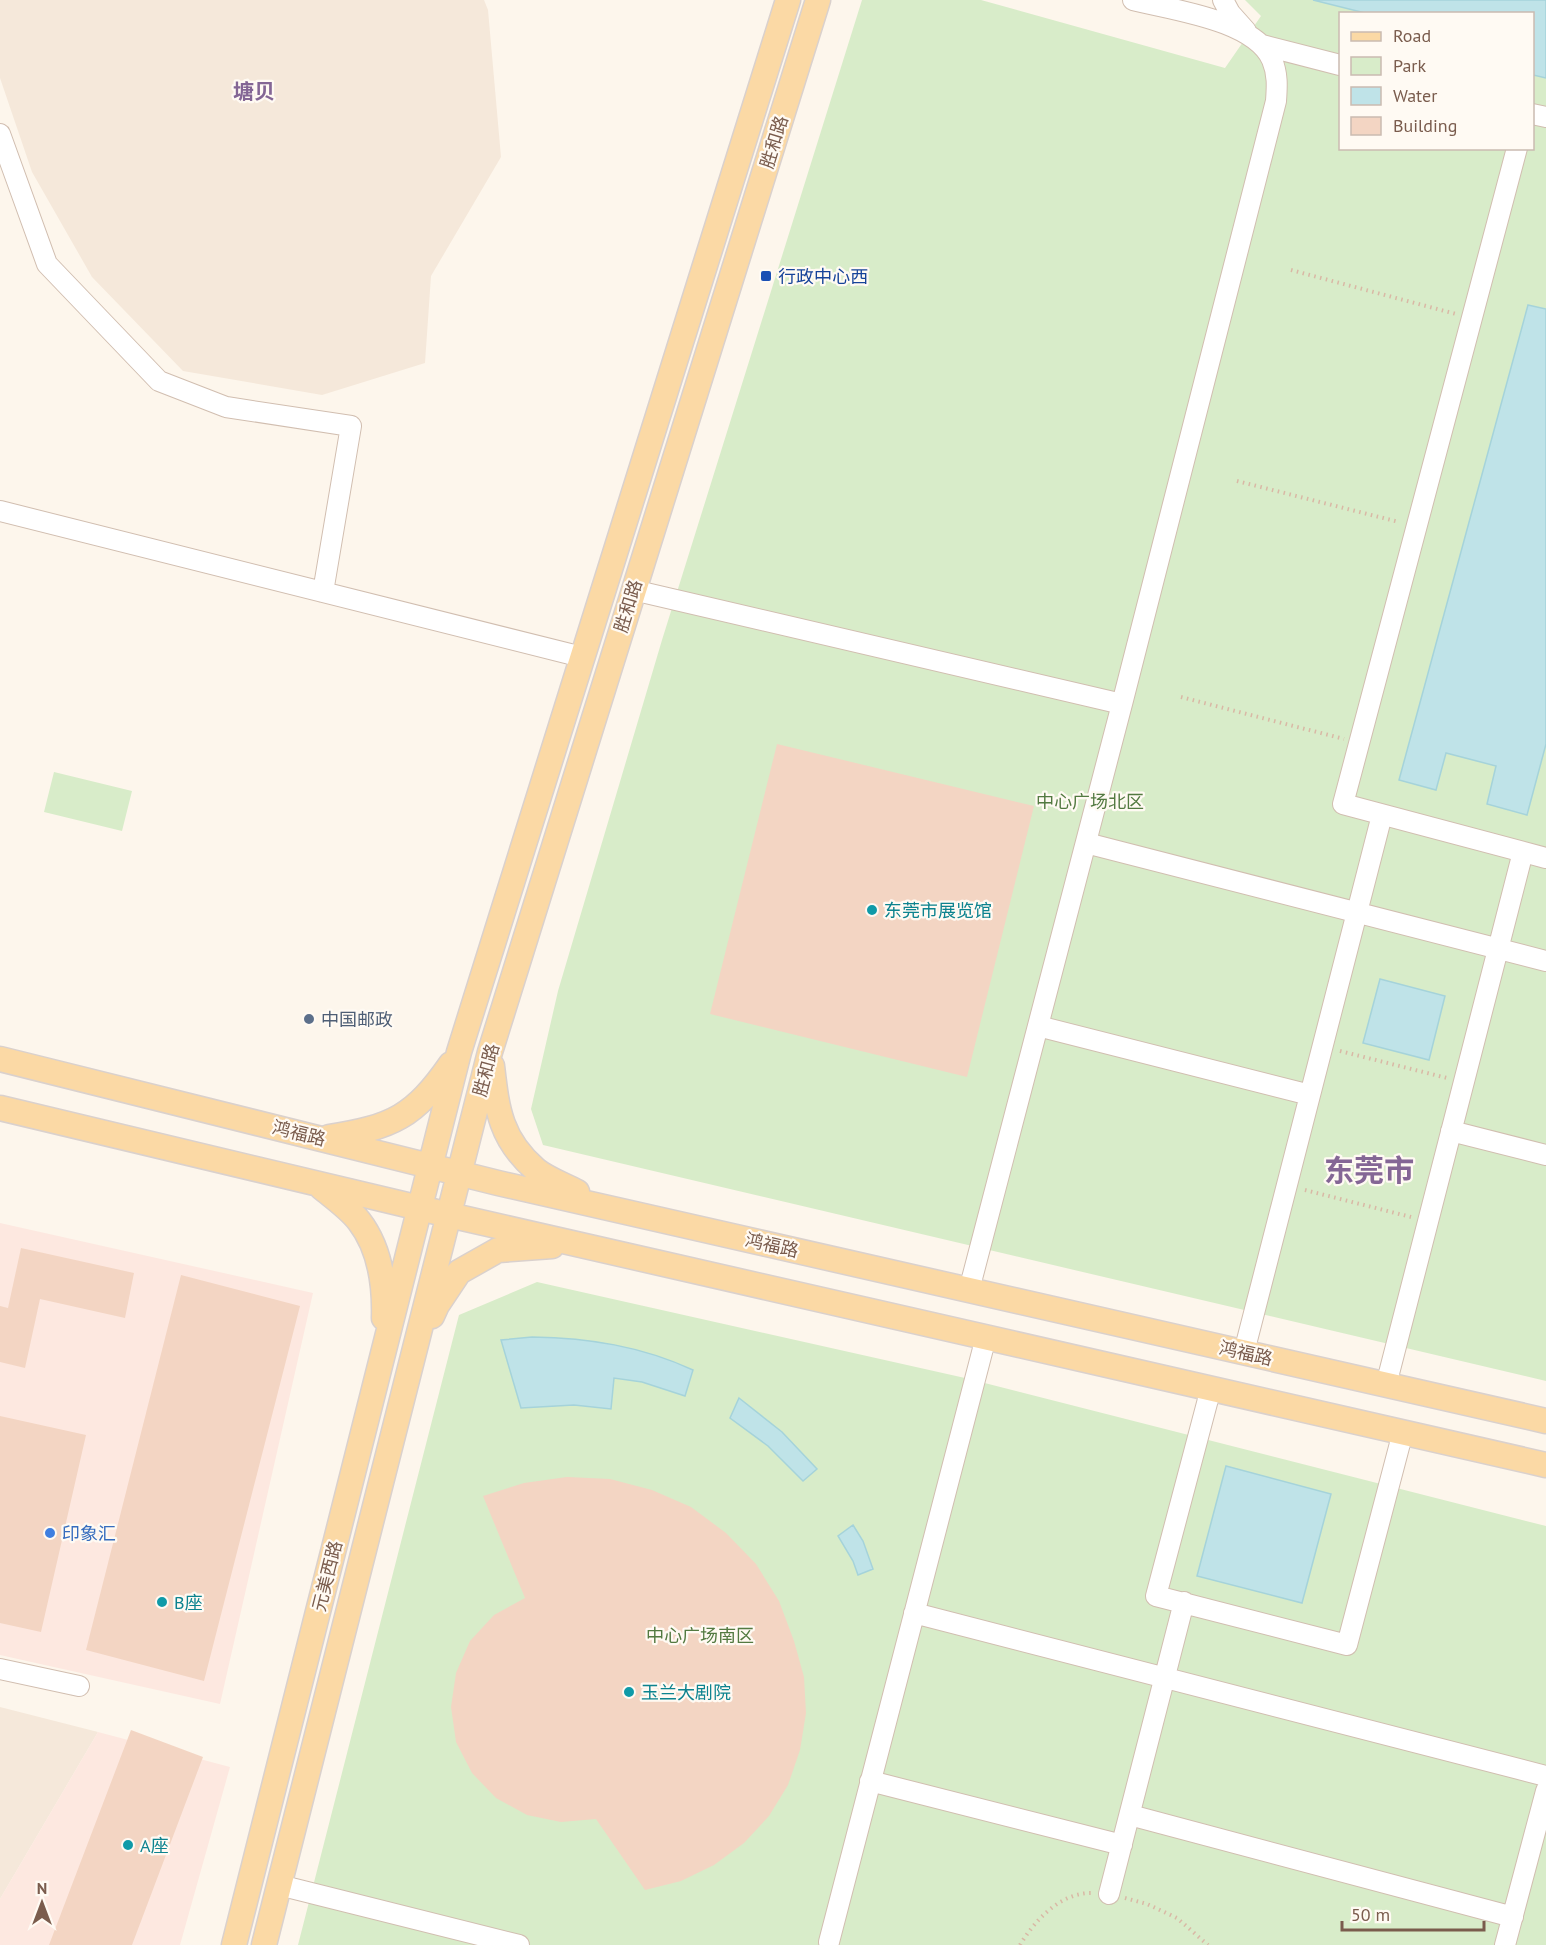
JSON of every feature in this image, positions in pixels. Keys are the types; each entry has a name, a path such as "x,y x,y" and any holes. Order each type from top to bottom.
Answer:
{"main road":[{"name":"胜和路","path":"420,1208 459,1052 788,0"},
{"name":"胜和路","path":"449,1215 490,1052 818,0"},
{"path":"320,1138 385,1125 413,1109 433,1090 459,1052"},
{"path":"490,1052 497,1106 508,1138 537,1170 606,1207"},
{"name":"鸿福路","path":"0,1059 459,1173 1546,1421"},
{"path":"0,1108 449,1215 1546,1465"},
{"path":"316,1183 358,1219 374,1244 385,1294 384,1352"},
{"name":"元美西路","path":"234,1945 420,1208"},
{"name":"元美西路","path":"264,1945 449,1215"},
{"path":"412,1362 437,1305 459,1272 498,1250 546,1245 603,1250"}],"street":[{"path":"1133,0 1222,22 1246,32"},
{"path":"969,1290 1276,101 1277,80 1272,60 1262,45 1246,32 1230,13 1223,0"},
{"path":"1262,45 1339,64"},
{"path":"0,134 47,264 159,381 226,407 351,426 323,592"},
{"path":"1516,150 1343,804 1546,858"},
{"path":"0,511 582,657"},
{"path":"633,590 1122,704"},
{"path":"1244,1353 1382,815"},
{"path":"1086,843 1546,962"},
{"path":"1386,1385 1523,852"},
{"path":"1038,1026 1310,1095"},
{"path":"1451,1131 1546,1155"},
{"path":"829,1941 986,1337"},
{"path":"1210,1388 1156,1596 1347,1645 1403,1432"},
{"path":"1109,1894 1184,1602"},
{"path":"914,1613 1546,1776"},
{"path":"0,1668 79,1686"},
{"path":"870,1781 1122,1845"},
{"path":"1505,1945 1546,1791"},
{"path":"1130,1815 1513,1917"},
{"path":"279,1885 519,1945"}],"path":[{"path":"1291,270 1472,319"},
{"path":"1237,481 1416,527"},
{"path":"1181,697 1359,743"},
{"path":"1322,1047 1464,1082"},
{"path":"1287,1185 1428,1221"}],"shaded area":[{"path":"0,0 484,0 488,10 501,157 431,276 425,363 322,395 183,371 92,277 32,172 0,78"},
{"path":"0,1223 313,1293 220,1704 0,1655"},
{"path":"0,1707 98,1732 0,1899"},
{"path":"98,1732 230,1767 180,1945 0,1945 0,1899"}],"green space":[{"name":"中心广场北区","path":"862,0 981,0 1225,68 1261,16 1245,0 1546,0 1546,1381 543,1145 531,1109 558,991 662,640"},
{"path":"54,772 132,791 122,831 44,812"},
{"name":"中心广场南区","path":"537,1282 965,1378 1546,1526 1546,1945 298,1945 459,1315"}],"water":[{"path":"1313,0 1546,0 1546,78 1534,75 1534,12 1361,12"},
{"path":"1528,305 1546,309 1546,744 1527,815 1487,804 1496,766 1446,753 1436,790 1399,780"},
{"path":"1380,979 1445,996 1429,1060 1363,1043"},
{"path":"532,1337 574,1339 634,1349 693,1370 685,1396 642,1382 614,1378 611,1409 574,1405 521,1408 501,1340"},
{"path":"739,1398 782,1432 817,1469 803,1481 768,1446 730,1418"},
{"path":"1226,1466 1331,1494 1302,1603 1197,1576"},
{"path":"853,1525 863,1541 873,1569 858,1575 853,1561 838,1536"}],"building":[{"name":"东莞市展览馆","path":"777,744 1034,806 967,1077 710,1014"},
{"path":"21,1248 134,1273 125,1318 40,1299 25,1368 0,1362 0,1306 8,1308"},
{"path":"181,1275 300,1306 204,1681 86,1650"},
{"path":"0,1416 86,1435 41,1632 0,1623"},
{"name":"玉兰大剧院","path":"567,1477 610,1479 652,1490 691,1507 726,1533 756,1564 779,1601 804,1677 806,1713 800,1750 788,1785 769,1816 744,1843 714,1865 681,1881 645,1890 596,1819 561,1822 527,1815 496,1798 472,1773 456,1742 451,1707 456,1673 470,1641 494,1615 525,1598 483,1496 524,1483"},
{"name":"A座","path":"131,1730 203,1757 132,1945 49,1945"}],"place":[{"name":"行政中心西","path":"766,276"},
{"name":"东莞市展览馆","path":"872,910"},
{"name":"中国邮政","path":"309,1019"},
{"name":"印象汇","path":"50,1533"},
{"name":"B座","path":"162,1602"},
{"name":"玉兰大剧院","path":"629,1692"},
{"name":"A座","path":"128,1845"}],"district":[{"name":"塘贝","path":"254,91"},
{"name":"东莞市","path":"1369,1169"}]}
